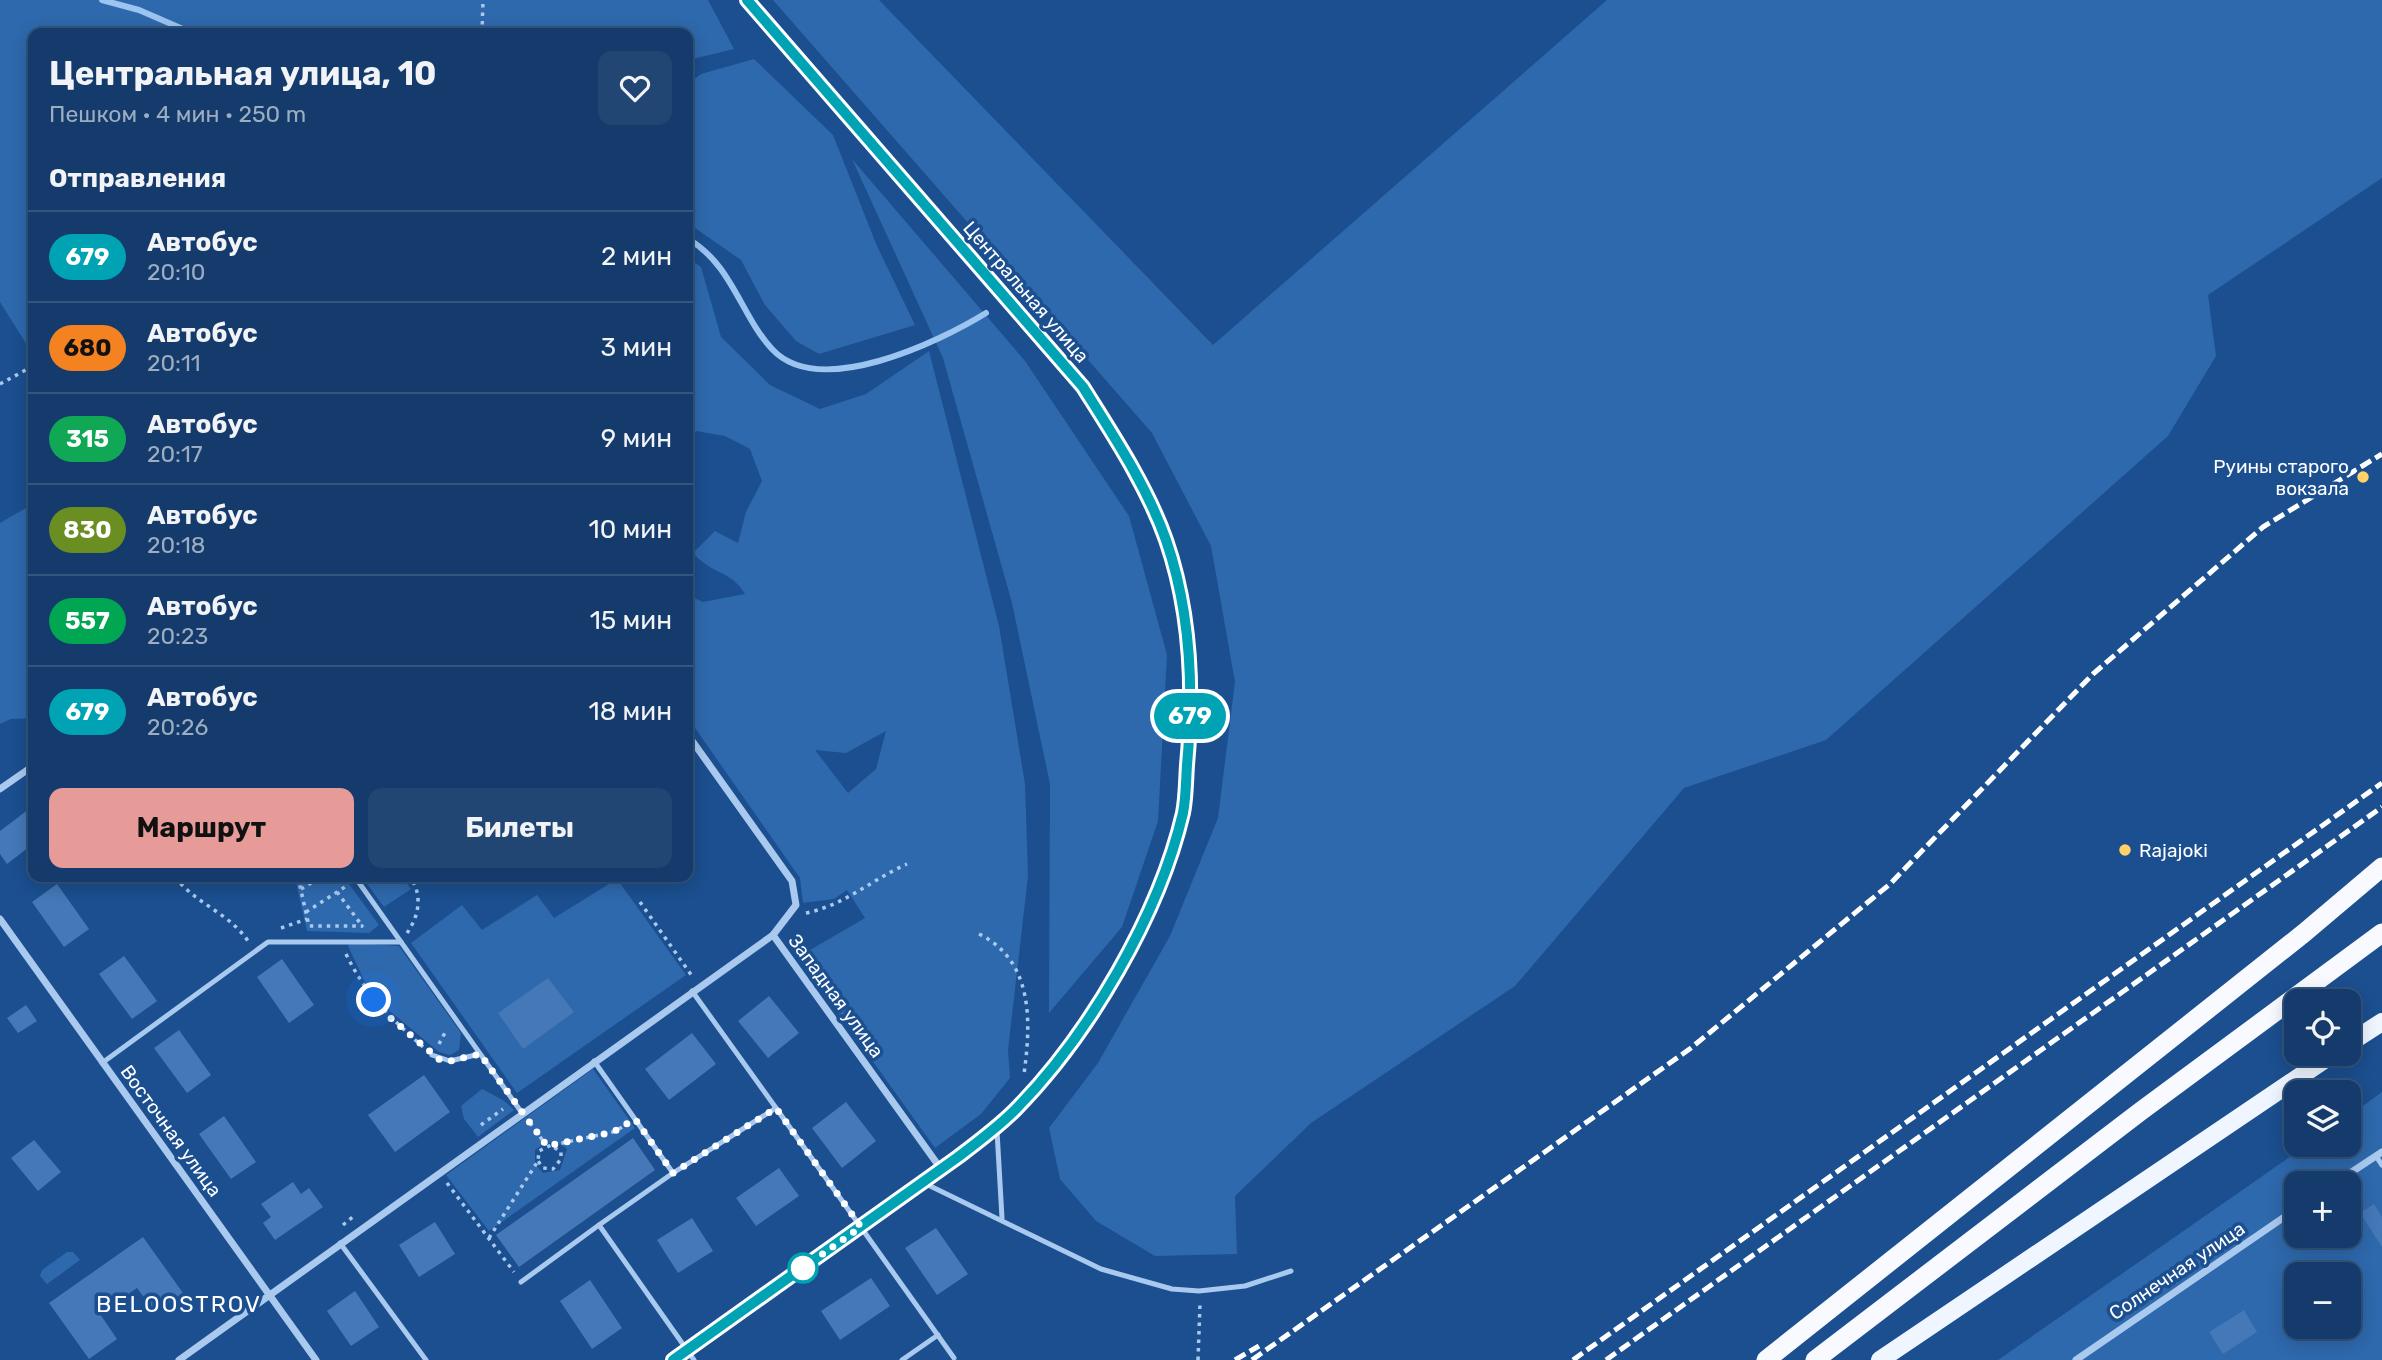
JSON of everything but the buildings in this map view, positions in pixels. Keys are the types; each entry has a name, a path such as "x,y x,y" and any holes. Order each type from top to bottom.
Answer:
{"highway":[{"path":"1766,1360 2304,933 2382,867"},
{"path":"1815,1360 2141,1111 2382,933"}],"main road":[{"name":"Центральная улица","path":"673,1360 690,1355 997,1127 1071,1043 1109,984 1152,902 1183,812 1191,726 1188,636 1166,540 1126,457 1083,387 747,0"},
{"path":"2361,1036 2382,1022"},
{"path":"1881,1360 2314,1066"}],"street":[{"name":"Западная улица","path":"693,742 792,881 796,905 773,935 941,1169"},
{"path":"0,789 28,769"},
{"name":"Восточная улица","path":"0,919 316,1360"},
{"path":"185,1358 340,1243 773,935"},
{"path":"2353,1171 2379,1154"},
{"name":"Солнечная улица","path":"2076,1360 2284,1217"}],"lane":[{"path":"359,882 522,1113"},
{"path":"102,1063 268,942 401,942"},
{"path":"691,991 954,1358"},
{"path":"432,1055 450,1061 480,1054"},
{"path":"594,1061 673,1173"},
{"path":"521,1282 673,1173 776,1108"},
{"path":"997,1127 1002,1218"},
{"path":"2379,1154 2382,1165"},
{"path":"922,1183 1002,1218 1101,1269 1172,1289 1199,1291 1245,1286 1291,1271"},
{"path":"599,1225 690,1355"},
{"path":"340,1243 426,1360"},
{"path":"902,1360 938,1335"}],"path":[{"path":"482,28 483,0"},
{"path":"0,384 28,369"},
{"path":"790,915 845,901 862,887 907,864"},
{"path":"179,882 192,896 236,924 256,951"},
{"path":"299,882 309,926 363,926 337,892"},
{"path":"301,889 313,882"},
{"path":"306,912 351,882"},
{"path":"401,942 418,912 418,898 412,882"},
{"path":"640,902 699,986"},
{"path":"979,934 1012,963 1024,981 1029,1041 1020,1104"},
{"path":"340,940 361,985 387,1015 432,1055 454,1016"},
{"path":"522,1113 549,1145 561,1152 558,1166 548,1170 538,1161"},
{"path":"489,1238 538,1161 539,1151 549,1145 613,1132 635,1119"},
{"path":"439,1172 521,1282"},
{"path":"1199,1291 1199,1360"}],"shaded area":[{"path":"0,0 708,0 734,49 693,59 693,28 28,28 27,345 0,302"},
{"path":"773,0 879,0 1213,345 1607,0 2382,0 2382,178 2208,295 2216,356 2168,436 1826,740 1684,788 1515,986 1311,1123 1235,1196 1237,1254 1155,1256 1096,1221 1060,1179 1049,1128 1098,1063 1170,936 1218,818 1235,682 1211,546 1152,433"},
{"path":"754,59 833,135 877,246 915,325 819,354 796,341 765,305 741,260 693,226 693,80 701,74"},
{"path":"852,159 1025,361 1129,516 1167,655 1158,821 1122,927 1049,1013 1050,784 1012,603 943,358"},
{"path":"693,261 701,267 721,337 770,385 820,409 866,394 929,351 999,626 1025,784 1028,876 1008,1050 1010,1078 981,1114 935,1148 798,957 865,918 847,890 834,899 803,903 800,878 693,725 693,597 703,602 745,594 728,576 707,565 693,553 715,531 738,543 746,512 762,481 750,449 725,436 696,431 693,436","holes":["886,731 876,769 848,793 815,750 846,753"]},
{"path":"28,507 28,718 11,719 0,724 0,523"},
{"path":"296,882 348,882 379,925 369,933 307,931"},
{"path":"366,882 406,882 411,889 384,907"},
{"path":"612,882 619,882 686,975 517,1093 411,943 462,905 482,930 537,895 554,918"},
{"path":"350,943 399,946 461,1033 459,1050 450,1055 439,1052 391,1012 365,982 348,946"},
{"path":"593,1069 635,1128 489,1231 446,1175","holes":["557,1142 567,1149 560,1170 543,1173 535,1164 535,1150 545,1143"]},
{"path":"482,1089 503,1100 514,1110 478,1137 464,1119 461,1106"},
{"path":"2382,1092 2382,1360 1998,1360 2290,1157 2361,1157 2361,1107"},
{"path":"67,1252 73,1252 80,1260 47,1284 40,1276 42,1270"}],"waterway":[{"path":"102,0 139,10 180,28"},
{"path":"693,243 726,276 761,336 772,349 793,363 819,369 848,368 879,361 939,338 986,313"}],"railway":[{"path":"1252,1360 1691,1048 1890,884 2093,674 2263,527 2382,454"},
{"path":"1573,1360 2382,783"},
{"path":"1606,1360 2382,807"},
{"path":"1235,1360 1259,1346"}],"bus line":[{"name":"679","path":"673,1360 958,1157 997,1127 1034,1089 1071,1043 1109,984 1152,902 1183,812 1191,726 1188,636 1166,540 1126,457 1083,387 747,0"}],"place":[{"name":"Руины старого вокзала","path":"2363,477"},
{"name":"Rajajoki","path":"2125,850"}],"district":[{"name":"BELOOSTROV","path":"179,1304"}],"route":[{"path":"374,1000 387,1015 440,1060 450,1061 480,1054 547,1146 613,1132 635,1119 673,1173 776,1108 861,1227 800,1270 803,1268"}]}
